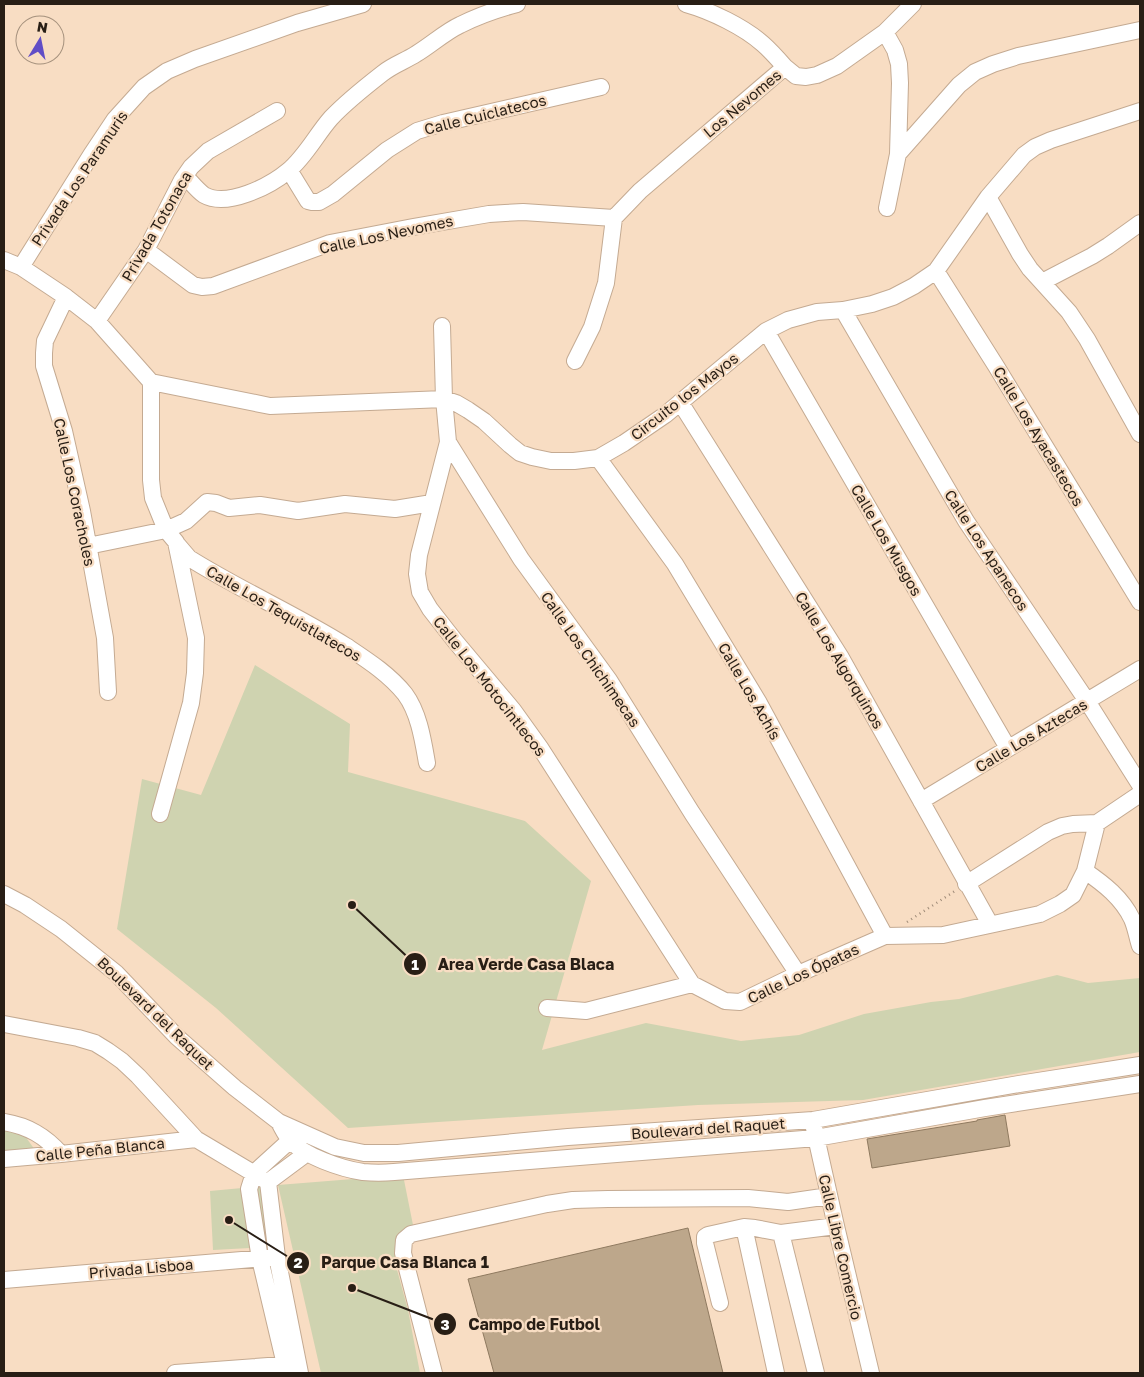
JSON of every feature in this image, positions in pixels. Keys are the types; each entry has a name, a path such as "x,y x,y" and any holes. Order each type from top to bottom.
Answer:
{"street":[{"name":"Privada Los Paramuris","path":"21,267 91,155 116,119 144,87 167,71 196,59 297,23 362,4"},
{"path":"185,176 204,194 216,198 227,199 257,189 289,170 310,148 330,119 385,71 416,54 460,25 517,4"},
{"path":"686,4 717,15 746,32 762,43 785,67"},
{"name":"Los Nevomes","path":"614,218 640,191 785,67 796,76 806,77 817,75 837,66 885,32 913,4"},
{"path":"898,154 959,85 975,72 1018,56 1140,30"},
{"path":"885,32 895,50 899,64 900,83 898,154 887,208"},
{"name":"Calle Cuiclatecos","path":"289,170 308,201 319,202 333,194 387,150 417,131 442,122 601,87"},
{"name":"Circuito los Mayos","path":"151,382 270,406 444,399 456,403 484,421 520,453 551,461 598,458 624,444 665,415 766,331 788,320 817,312 843,310 872,304 893,297 914,286 936,270 988,197 1024,155 1035,147 1140,111"},
{"name":"Privada Totonaca","path":"97,321 146,250 192,166 208,152 277,112"},
{"path":"988,197 1030,269 1069,312 1088,338 1140,434"},
{"name":"Calle Los Nevomes","path":"146,250 193,284 202,287 213,286 330,243 423,225 523,212 614,218"},
{"path":"575,361 592,326 606,282 614,218"},
{"path":"1042,282 1138,230"},
{"path":"4,260 21,267 66,297 97,321 151,382 152,489 155,505 171,536 196,638 195,673 191,703 160,814"},
{"name":"Calle Los Ayacastecos","path":"936,270 1140,602"},
{"name":"Calle Los Coracholes","path":"66,297 46,341 44,366 64,431 82,511 105,638 108,692"},
{"name":"Calle Los Apanecos","path":"843,310 966,520 1087,701 1140,785"},
{"name":"Calle Los Chichimecas","path":"442,326 444,399 448,442 521,559 609,680 692,813 798,974"},
{"name":"Calle Los Musgos","path":"766,331 1008,748"},
{"name":"Calle Los Algorquinos","path":"680,402 840,656 990,924"},
{"name":"Calle Los Motocintlecos","path":"448,442 419,555 417,574 420,592 455,641 513,710 541,749 692,984"},
{"name":"Calle Los Achís","path":"598,458 674,564 754,695 885,936"},
{"path":"88,546 171,536 207,502 229,508 260,505 298,511 345,504 395,509 432,503"},
{"name":"Calle Los Tequistlatecos","path":"171,536 189,558 329,636 368,660 396,684 406,696 422,733 427,763"},
{"name":"Calle Los Aztecas","path":"921,801 1140,669"},
{"path":"966,884 1048,832 1062,826 1084,822 1097,823 1140,794"},
{"name":"Calle Los Ópatas","path":"692,984 725,1001 740,1002 885,936 943,935 1040,914 1060,904 1072,894 1085,871 1097,823"},
{"path":"1085,871 1113,892 1124,906 1132,919 1140,946"},
{"name":"Boulevard del Raquet","path":"4,894 25,905 61,929 116,973 178,1037 235,1088 295,1136 307,1153 341,1167 362,1172 394,1172 816,1138 985,1108 1140,1084"},
{"path":"548,1008 586,1011 692,984"},
{"path":"4,1024 78,1038 108,1051 138,1076 196,1139 268,1182"},
{"name":"Boulevard del Raquet","path":"295,1136 310,1137 335,1148 364,1153 398,1153 568,1137 813,1120 1140,1065"},
{"name":"Calle Libre Comercio","path":"813,1120 871,1373"},
{"path":"4,1122 28,1128 41,1135 60,1154"},
{"path":"292,1369 260,1258 249,1189 254,1173 295,1136"},
{"path":"568,1137 572,1158"},
{"name":"Calle Peña Blanca","path":"4,1159 196,1139"},
{"path":"268,1182 307,1153"},
{"path":"362,1172 364,1153"},
{"path":"268,1182 292,1369"},
{"path":"434,1373 402,1253 404,1240 411,1234 539,1205 573,1200 748,1198 788,1202 829,1196"},
{"path":"720,1303 705,1243 705,1237 708,1235 744,1227 781,1233 836,1226"},
{"path":"744,1227 776,1373"},
{"path":"781,1233 816,1373"},
{"name":"Privada Lisboa","path":"4,1280 277,1257"},
{"path":"175,1373 292,1369"}],"path":[{"path":"885,936 966,884"}],"green space":[{"path":"255,665 350,724 348,772 525,821 591,881 542,1050 646,1023 741,1041 799,1035 864,1014 959,999 1057,975 1088,983 1140,978 1140,1052 863,1100 698,1105 348,1128 216,1008 117,929 142,779 201,795"},
{"path":"4,1126 20,1129 35,1150 4,1153"},
{"path":"403,1175 413,1225 398,1235 396,1266 408,1310 420,1373 321,1373 278,1185"},
{"path":"260,1186 269,1236 259,1237 251,1187"},
{"path":"242,1188 250,1248 213,1250 210,1191"}],"building":[{"path":"1005,1115 1010,1146 872,1168 867,1139"},
{"path":"688,1228 723,1373 494,1373 468,1279"}],"place":[{"name":"Area Verde Casa Blaca","path":"352,905"},
{"name":"Parque Casa Blanca 1","path":"229,1220"},
{"name":"Campo de Futbol","path":"352,1288"}]}
